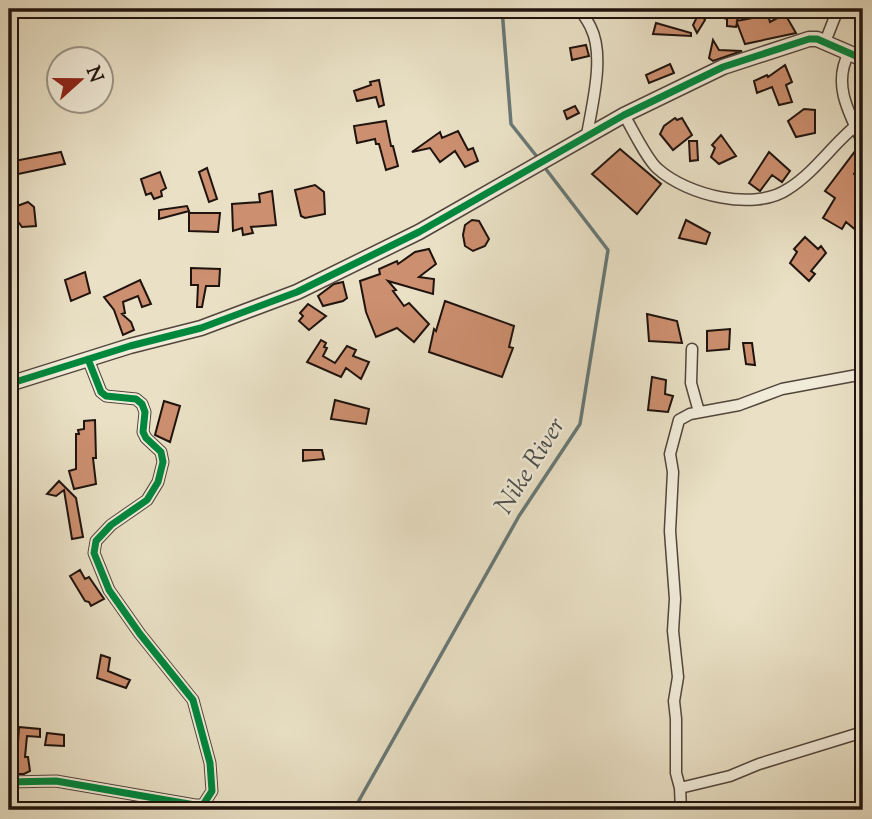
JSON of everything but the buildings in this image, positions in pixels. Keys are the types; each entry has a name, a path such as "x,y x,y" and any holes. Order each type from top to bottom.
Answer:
{"street":[{"path":"580,9 592,29 596,43 597,65 587,135"},
{"path":"825,42 838,9"},
{"path":"9,384 130,346 201,328 297,292 419,232 587,135 723,67 809,39 825,42 863,59"},
{"path":"849,52 840,78 844,99 859,123 863,143"},
{"path":"624,115 656,169 689,189 735,200 764,199 788,190 859,123"},
{"path":"692,349 691,383 699,412"},
{"path":"9,782 56,782 195,806 202,805 212,791 210,763 192,700 109,590 94,553 96,541 111,525 147,500 159,482 163,462 161,452 145,438 145,412 142,404 136,399 106,396 101,392 88,359"},
{"path":"681,810 676,773 677,730 674,701 678,677 673,631 675,599 670,531 673,472 670,454 679,420 699,412 738,405 782,389 860,375 863,385"},
{"path":"680,789 730,776 759,764 863,732"}],"waterway":[{"name":"Nike River","path":"502,9 511,124 538,158"},
{"name":"Nike River","path":"356,810 519,516 580,424 608,250 542,164"}],"cycle path":[{"path":"9,384 130,346 201,328 297,292 419,232 624,115 723,67 809,39 817,39 863,59"},
{"path":"9,782 56,781 195,805 203,805 212,791 210,763 193,700 109,590 94,553 96,541 111,525 147,500 158,482 163,462 161,452 143,432 145,412 142,404 136,399 106,396 101,392 88,359"}]}
